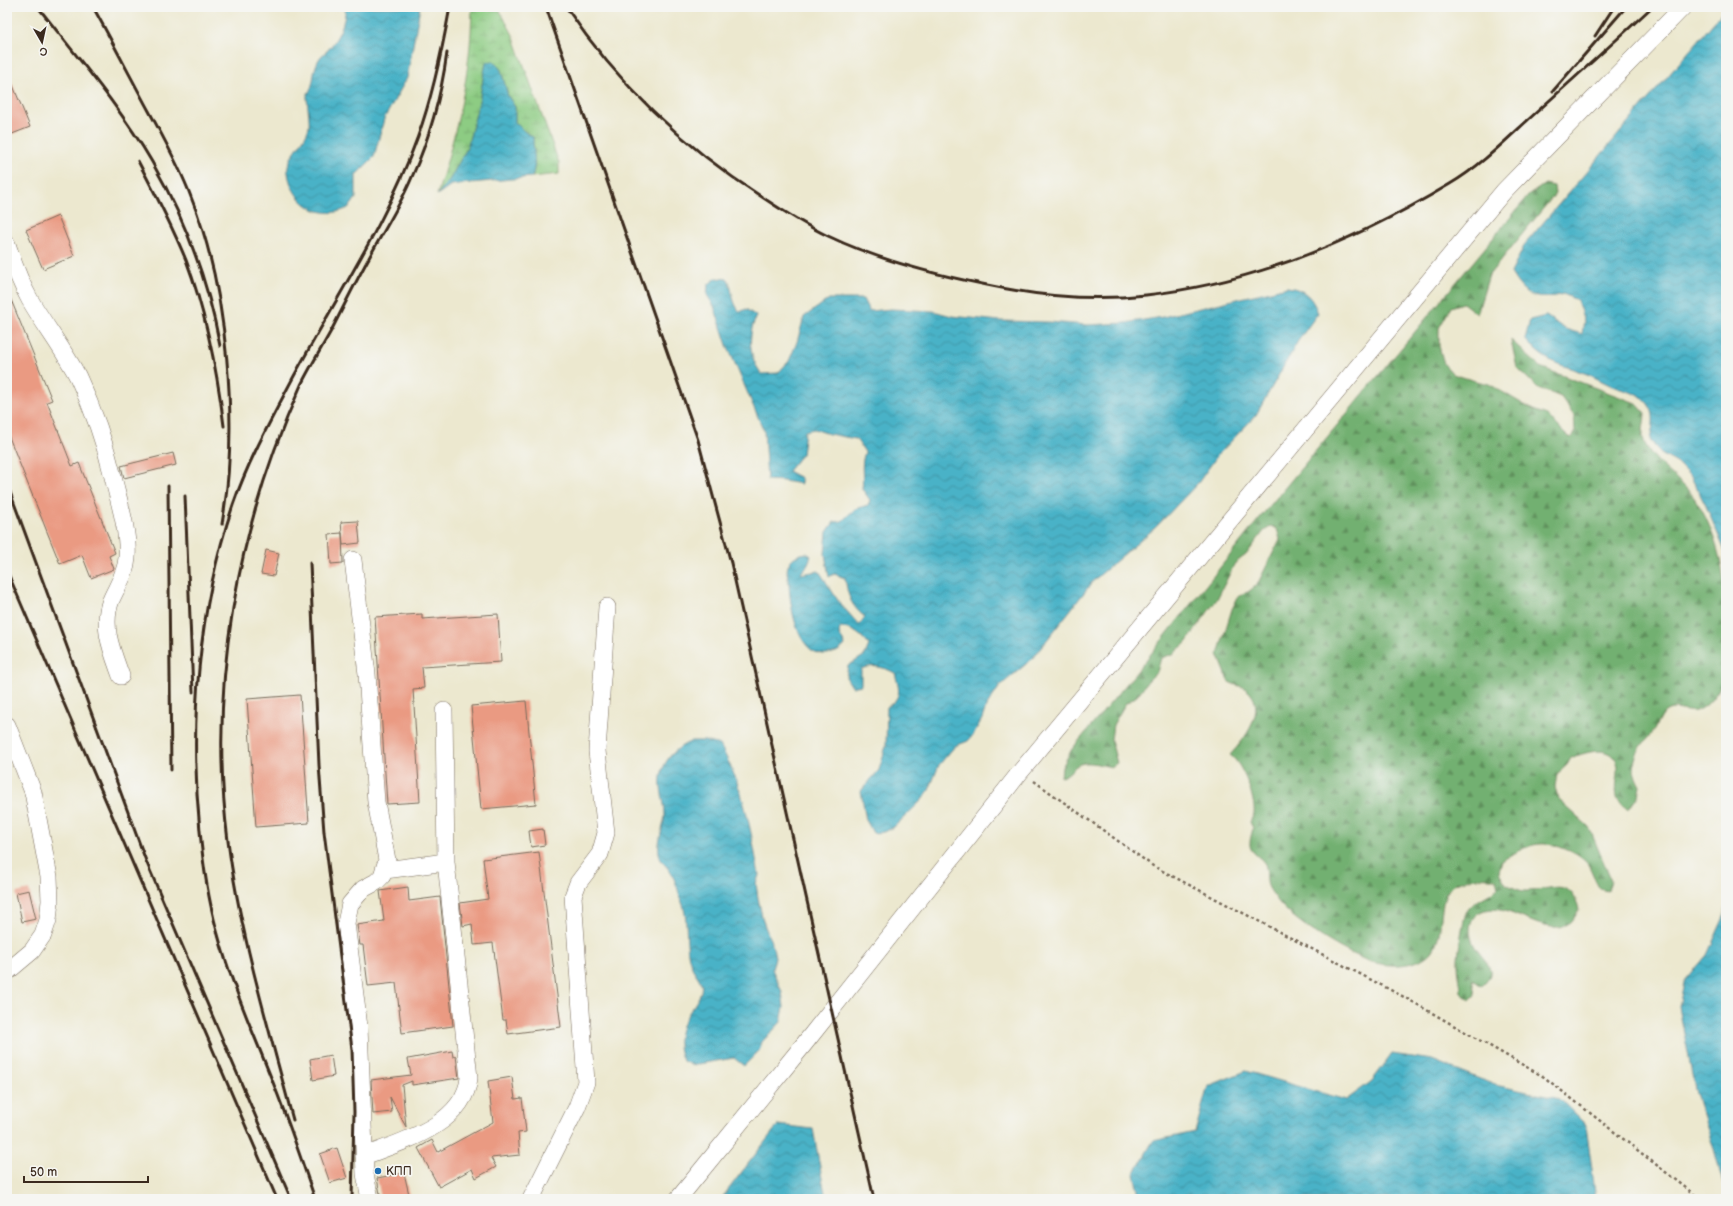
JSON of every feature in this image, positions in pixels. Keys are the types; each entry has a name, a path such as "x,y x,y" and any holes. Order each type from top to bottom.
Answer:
{"street":[{"path":"678,1199 809,1038 1021,771 1504,192 1683,7"},
{"path":"7,244 20,280 30,301 47,325 78,377 100,430 113,476 125,532 127,551 126,568 111,600 107,619 109,640 121,676"},
{"path":"353,560 367,674 376,802 387,860 385,870 376,882 363,889 356,896 347,912 346,923 359,1027 365,1174 370,1199"},
{"path":"531,1199 577,1107 586,1082 573,896 578,883 604,848 606,833 597,751 607,607"},
{"path":"364,1156 421,1134 438,1124 460,1102 468,1086 469,1078 446,862 444,711"},
{"path":"7,725 33,792 48,877 50,901 48,920 43,935 32,951 7,972"},
{"path":"385,870 446,862"}],"path":[{"path":"1021,771 1153,866 1404,997 1544,1077 1700,1199"}],"green space":[{"path":"472,7 498,7 513,35 559,163 559,174 532,177 535,162 533,137 525,132 515,122 515,107 508,96 501,70 494,61 486,62 479,102 467,148 450,179 437,195 451,148 462,102 469,56"},
{"path":"1545,184 1554,186 1555,194 1489,275 1477,314 1463,303 1451,307 1439,328 1439,346 1444,364 1453,374 1489,384 1533,410 1547,415 1571,439 1575,431 1574,416 1561,397 1538,388 1517,368 1511,340 1540,367 1636,403 1645,413 1643,437 1646,445 1658,461 1695,499 1706,518 1714,538 1720,559 1726,604 1726,670 1723,682 1706,706 1695,711 1672,709 1665,712 1662,716 1654,730 1639,749 1636,756 1634,769 1640,786 1638,796 1628,810 1617,798 1617,763 1614,757 1608,753 1594,751 1571,758 1567,765 1557,774 1555,787 1558,799 1589,827 1611,880 1608,891 1600,889 1590,867 1584,860 1571,851 1556,846 1547,844 1532,845 1518,851 1502,861 1499,872 1506,884 1523,891 1558,887 1565,888 1575,898 1579,909 1571,922 1561,927 1550,927 1538,924 1502,910 1491,909 1480,912 1476,915 1471,922 1470,927 1472,941 1488,965 1490,975 1482,986 1472,979 1475,995 1470,1000 1461,993 1458,969 1459,947 1465,915 1470,907 1498,887 1496,879 1474,878 1453,885 1444,898 1437,941 1434,948 1428,955 1420,960 1400,965 1379,964 1352,954 1328,941 1304,925 1284,908 1268,885 1265,864 1250,847 1253,828 1250,822 1254,814 1253,800 1239,765 1230,755 1248,733 1255,714 1256,705 1253,697 1246,689 1229,682 1218,654 1232,609 1239,595 1248,592 1257,585 1280,539 1277,529 1272,526 1264,531 1246,555 1235,563 1217,599 1186,643 1173,654 1161,658 1157,672 1147,682 1137,696 1125,704 1113,725 1111,740 1117,763 1111,767 1091,763 1080,764 1067,775 1061,777 1062,767 1072,749 1134,675 1263,514 1529,195"}],"water":[{"path":"345,7 420,7 407,78 384,119 374,157 356,175 356,198 347,208 336,212 326,212 316,210 301,200 290,183 288,167 309,126 307,95 312,87 316,66 320,58 328,50 338,35 343,24"},
{"path":"1726,8 1726,558 1725,551 1706,506 1691,477 1677,463 1661,454 1650,440 1653,415 1646,402 1638,395 1612,386 1590,375 1553,362 1539,353 1525,339 1530,320 1546,316 1565,329 1582,334 1584,321 1577,300 1563,294 1545,297 1532,296 1521,288 1511,273 1525,244"},
{"path":"494,61 501,70 508,96 515,107 515,122 525,132 533,137 535,162 532,177 451,185 437,195 450,179 467,148 479,102 486,62"},
{"path":"716,278 728,279 734,300 740,312 746,309 756,316 751,340 752,356 762,374 778,373 789,361 797,342 804,317 829,299 863,299 869,311 891,309 933,311 952,316 1000,321 1088,325 1125,323 1163,317 1287,287 1299,290 1307,295 1313,302 1318,313 1298,341 1256,415 1217,456 1198,483 1156,527 1094,580 1032,659 1000,686 986,707 982,719 973,735 968,741 955,746 939,765 929,790 922,800 893,828 883,832 873,833 866,820 861,791 879,770 886,746 887,707 896,700 898,696 898,684 895,673 878,667 865,667 861,669 861,685 852,687 846,677 848,666 865,655 869,645 860,635 849,629 840,628 839,633 845,645 836,652 824,654 815,652 807,646 801,637 793,615 787,572 789,563 793,558 807,553 811,556 807,566 800,574 819,571 839,602 859,625 865,617 850,600 845,578 834,574 829,577 825,554 827,532 834,522 842,521 855,509 868,505 870,500 862,489 865,452 856,439 829,434 814,429 805,431 802,454 788,471 801,478 801,484 767,480 764,431 727,345 714,306 707,295 708,285"},
{"path":"692,741 705,741 720,745 741,793 759,875 756,884 758,898 763,921 773,947 775,957 772,969 782,992 784,1007 781,1022 762,1042 759,1051 744,1066 734,1058 692,1065 683,1061 679,1047 679,1035 688,1014 698,998 701,990 701,983 689,958 685,912 676,883 660,856 659,844 665,815 661,780 664,766 668,759 678,749"},
{"path":"1726,907 1726,1195 1714,1149 1696,1094 1679,1007 1684,982 1707,955 1723,919"},
{"path":"1392,1054 1432,1060 1495,1085 1560,1099 1586,1125 1596,1199 1140,1199 1134,1174 1153,1141 1195,1132 1208,1086 1246,1071 1346,1100 1372,1081"},
{"path":"778,1125 813,1129 826,1199 721,1199"}],"building":[{"path":"7,71 30,127 7,136"},
{"path":"58,216 74,256 43,269 26,230"},
{"path":"7,290 52,400 47,402 72,466 79,463 115,553 109,556 114,569 91,578 82,555 60,564 7,432"},
{"path":"173,453 176,465 124,478 121,466"},
{"path":"358,521 360,543 343,545 341,522"},
{"path":"342,533 343,563 331,564 329,534"},
{"path":"266,550 279,553 274,576 261,574"},
{"path":"422,614 422,619 498,614 501,662 422,667 424,688 413,689 420,802 387,804 375,617"},
{"path":"300,695 309,823 256,827 247,699"},
{"path":"526,701 536,804 481,809 471,706"},
{"path":"543,829 545,845 531,847 529,831"},
{"path":"539,852 561,1027 508,1034 506,1020 503,1020 493,943 474,945 472,924 463,926 460,903 488,899 483,859"},
{"path":"408,887 409,901 440,897 453,1026 402,1033 396,983 368,986 363,945 360,945 357,925 384,921 380,891"},
{"path":"29,890 36,919 22,922 16,893"},
{"path":"452,1051 453,1057 456,1056 459,1078 412,1085 412,1081 402,1085 406,1127 390,1097 392,1112 373,1114 371,1080 411,1075 408,1059"},
{"path":"331,1055 334,1076 313,1080 310,1059"},
{"path":"512,1077 515,1099 522,1098 526,1132 518,1133 520,1155 491,1158 496,1167 476,1178 472,1169 439,1187 418,1148 432,1140 438,1152 493,1122 488,1081"},
{"path":"337,1148 347,1178 330,1183 320,1154"},
{"path":"404,1173 410,1199 381,1199 377,1178"}],"railway":[{"path":"38,7 98,83 126,122 140,142 164,184 185,228 202,274 220,346"},
{"path":"93,7 182,175 204,233 214,273 222,315 227,359 229,402 230,445 222,524"},
{"path":"315,1199 285,1114 229,970 211,906 206,881 197,790 196,707 199,666 204,625 212,584 221,544 238,491 270,422 301,363 373,236 405,170 433,89 450,7"},
{"path":"546,7 698,440 731,563 874,1199"},
{"path":"566,7 608,62 630,88 654,112 679,135 733,178 794,218 847,245 886,259 946,276 1006,289 1046,295 1106,298 1146,295 1186,289 1265,269 1304,256 1341,241 1415,204 1450,184 1481,162 1652,7"},
{"path":"1595,36 1614,7"},
{"path":"1553,91 1626,7"},
{"path":"293,1120 248,946 233,876 228,841 223,783 222,724 225,666 233,608 245,551 260,494 279,439 301,385 408,187 424,147 434,116 442,85 447,53"},
{"path":"138,161 175,235 193,280 210,342 224,426"},
{"path":"7,484 146,861 291,1199"},
{"path":"168,486 171,770"},
{"path":"185,496 193,692"},
{"path":"310,563 319,765 324,832 352,1049 354,1112 352,1199"},
{"path":"7,571 277,1199"}],"place":[{"name":"КПП","path":"378,1171"}]}
